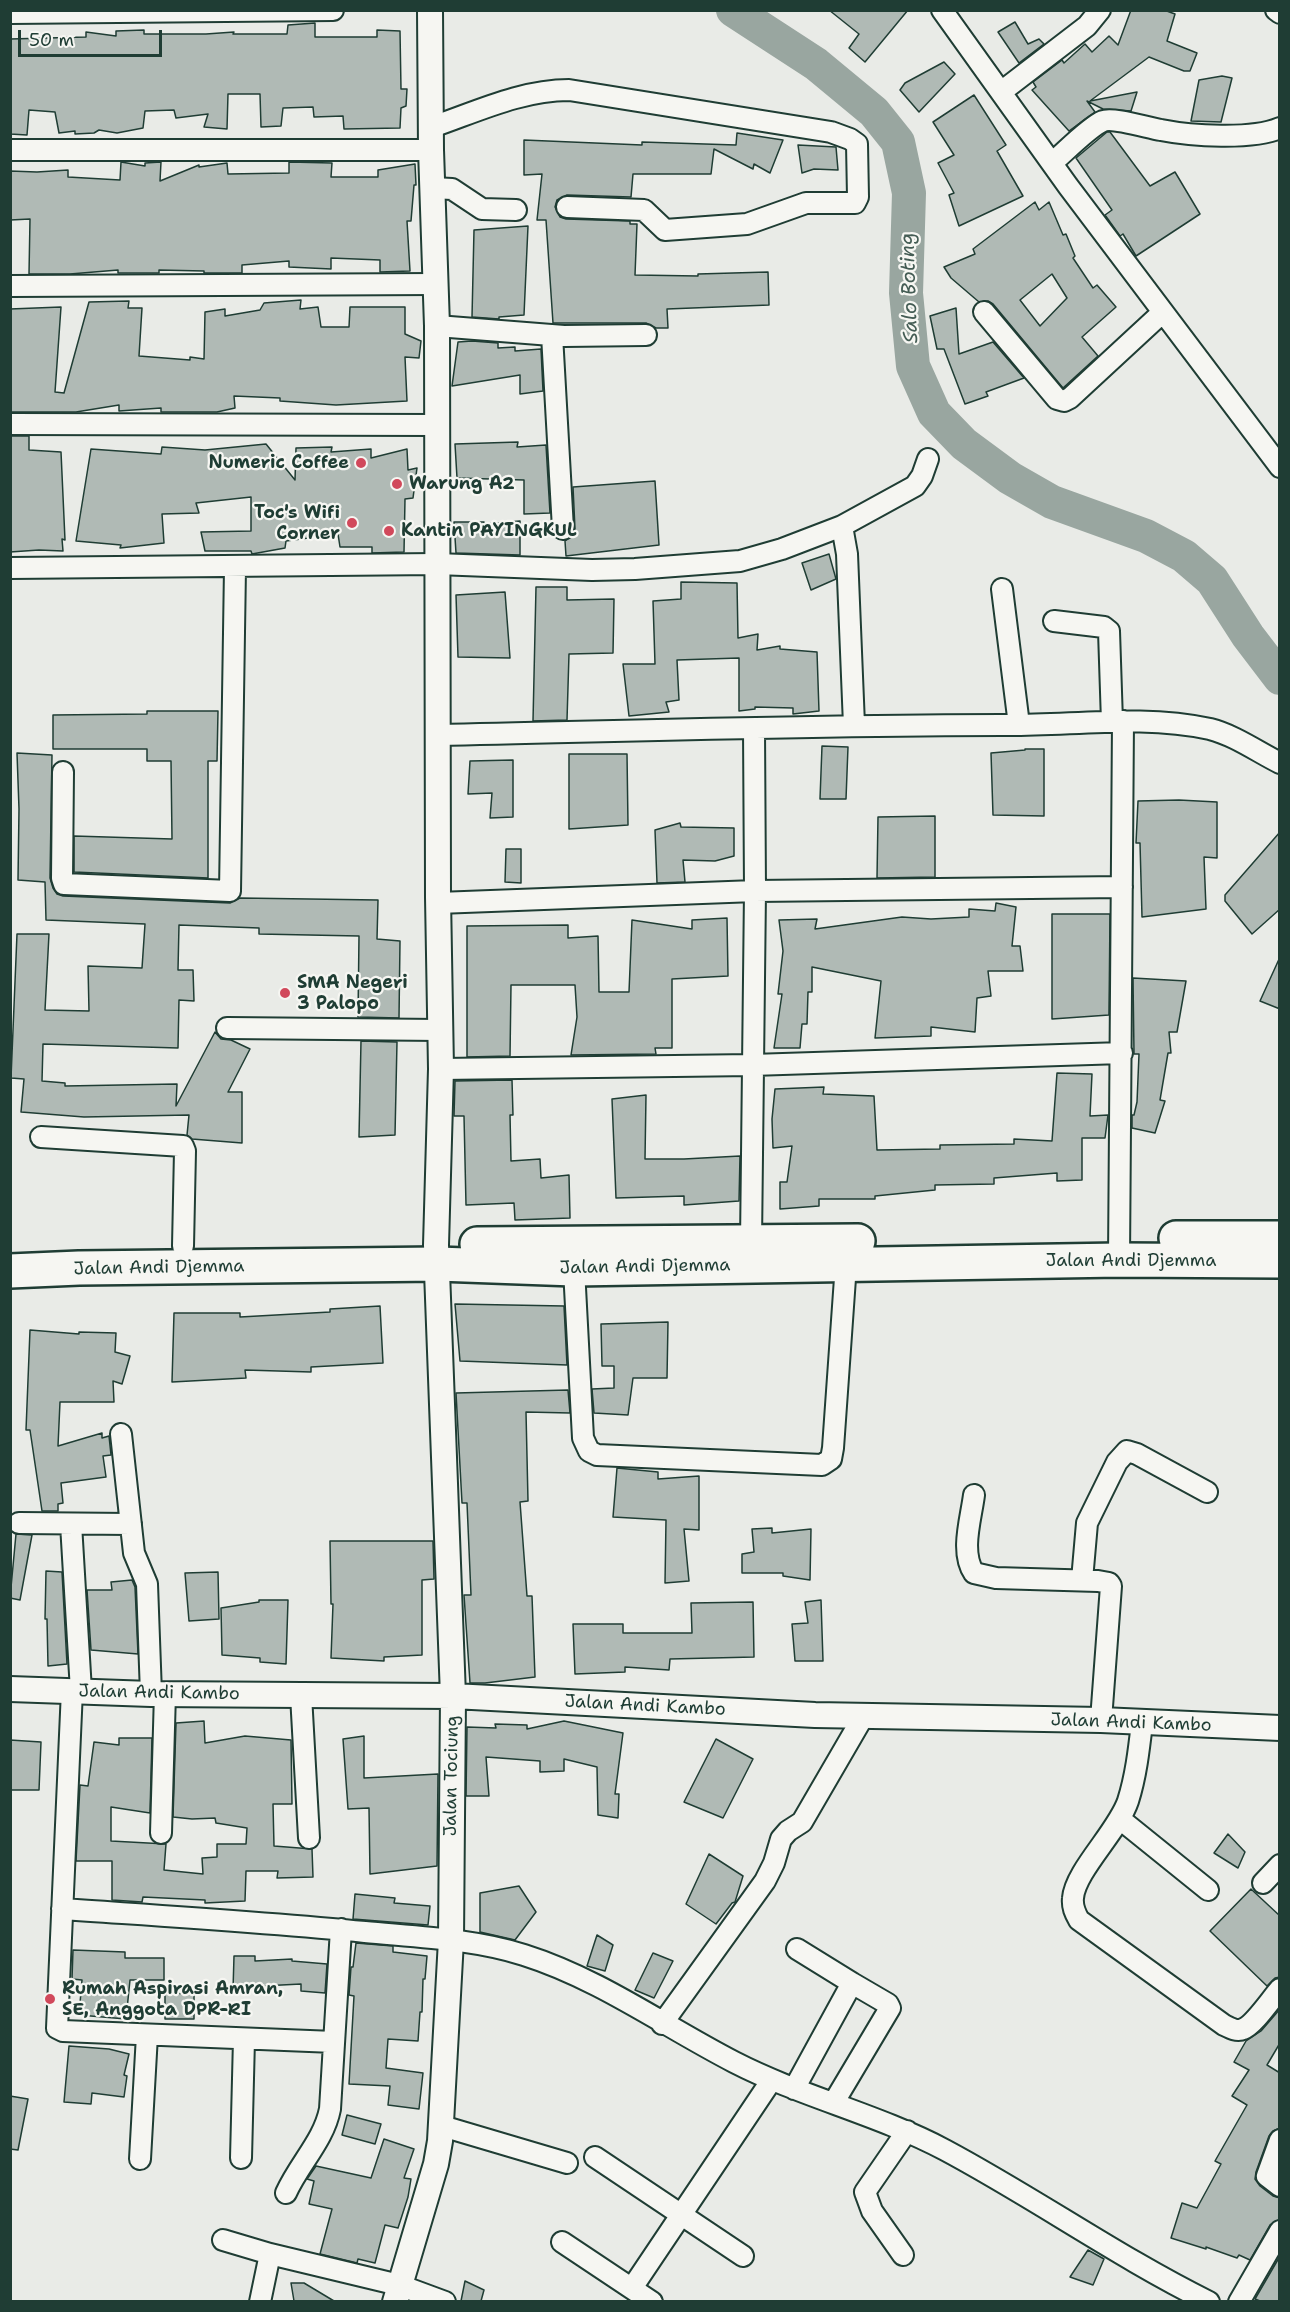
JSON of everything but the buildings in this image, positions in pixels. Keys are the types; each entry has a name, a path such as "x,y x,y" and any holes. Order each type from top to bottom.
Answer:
{"highway":[{"name":"Jalan Andi Djemma","path":"10,1252 183,1246 437,1255 574,1269 846,1264 1119,1250 1280,1238"},
{"name":"Jalan Andi Djemma","path":"10,1271 751,1242 1119,1250 1280,1261"}],"street":[{"path":"10,13 333,10"},
{"name":"Jalan Tociung","path":"397,2293 436,2164 442,2126 451,1940 453,1696 437,1255 441,1069 438,903 437,326 431,138 430,10"},
{"path":"942,10 1163,312 1280,467"},
{"path":"1001,92 1087,26 1100,10"},
{"path":"10,150 431,138 520,97 547,90 569,90 831,132 850,139 858,147 858,197 855,202 806,203 747,224 665,230 644,210 567,207"},
{"path":"1053,162 1096,125 1106,120 1164,131 1219,135 1266,132 1280,128"},
{"path":"433,188 452,189 482,208 516,210"},
{"path":"10,286 436,284"},
{"path":"984,312 1057,399 1064,401 1163,312"},
{"path":"437,326 552,335 646,335"},
{"path":"552,335 563,529"},
{"path":"10,424 436,425"},
{"path":"10,568 235,568 437,564 592,570 740,561 782,549 842,526 915,486 922,476 928,459"},
{"path":"842,526 847,554 854,725"},
{"path":"63,772 62,879 64,884 230,891 235,568"},
{"path":"1002,589 1019,725"},
{"path":"1054,621 1104,627 1109,631 1118,721 1122,887 1119,1250"},
{"path":"438,735 854,725 1019,725 1118,721 1170,723 1212,730 1280,763"},
{"path":"751,1242 755,891 754,729"},
{"path":"438,903 755,891 1122,887"},
{"path":"227,1028 440,1030"},
{"path":"441,1069 752,1065 1122,1053"},
{"path":"41,1137 182,1145 185,1151 183,1246"},
{"path":"574,1269 583,1438 589,1451 597,1455 822,1465 831,1459 833,1448 846,1264"},
{"path":"121,1434 135,1559 147,1584 158,1694 161,1833"},
{"path":"1082,1580 1087,1523 1117,1462 1127,1451 1137,1454 1207,1492"},
{"path":"974,1495 967,1548 968,1560 974,1573 996,1578 1098,1581 1111,1586 1101,1720"},
{"path":"19,1523 131,1524"},
{"path":"71,1524 76,1691 57,2028 63,2031 334,2042"},
{"name":"Jalan Andi Kambo","path":"10,1689 158,1694 453,1696 863,1717 1101,1720 1280,1728"},
{"path":"301,1695 309,1838"},
{"path":"662,2024 765,1881 774,1863 781,1839 788,1831 802,1822 863,1717"},
{"path":"1142,1723 1130,1791 1120,1819 1084,1871 1073,1895 1075,1913 1079,1920 1224,2025 1235,2030 1243,2029 1252,2022 1280,1989"},
{"path":"1120,1819 1208,1890"},
{"path":"1263,1883 1280,1865"},
{"path":"62,1909 341,1929 451,1940 522,1954 564,1969 599,1986 662,2024 771,2081 834,2102 907,2131 947,2151 1108,2247 1209,2301"},
{"path":"286,2193 296,2172 327,2126 341,1929"},
{"path":"797,1949 888,2004 890,2008 834,2102"},
{"path":"794,2089 852,1983"},
{"path":"140,2159 147,2035"},
{"path":"241,2158 244,2039"},
{"path":"632,2288 771,2081"},
{"path":"442,2126 567,2163"},
{"path":"903,2255 872,2211 865,2192 907,2131"},
{"path":"1280,2140 1267,2176 1280,2186"},
{"path":"595,2157 743,2256"},
{"path":"1239,2301 1280,2231"},
{"path":"223,2240 397,2293 445,2301"},
{"path":"562,2242 652,2301"},
{"path":"260,2301 270,2254"}],"waterway":[{"name":"Salo Boting","path":"733,10 816,64 874,112 898,142 909,193 906,293 913,366 934,413 964,444 1010,478 1052,502 1146,536 1184,556 1212,580 1248,636 1280,678"}],"place":[{"name":"Numeric Coffee","path":"361,463"},
{"name":"Warung A2","path":"397,484"},
{"name":"Toc's Wifi Corner","path":"352,523"},
{"name":"Kantin PAYINGKUL","path":"389,531"},
{"name":"SMA Negeri 3 Palopo","path":"285,993"},
{"name":"Rumah Aspirasi Amran, SE, Anggota DPR-RI","path":"50,1999"}]}
